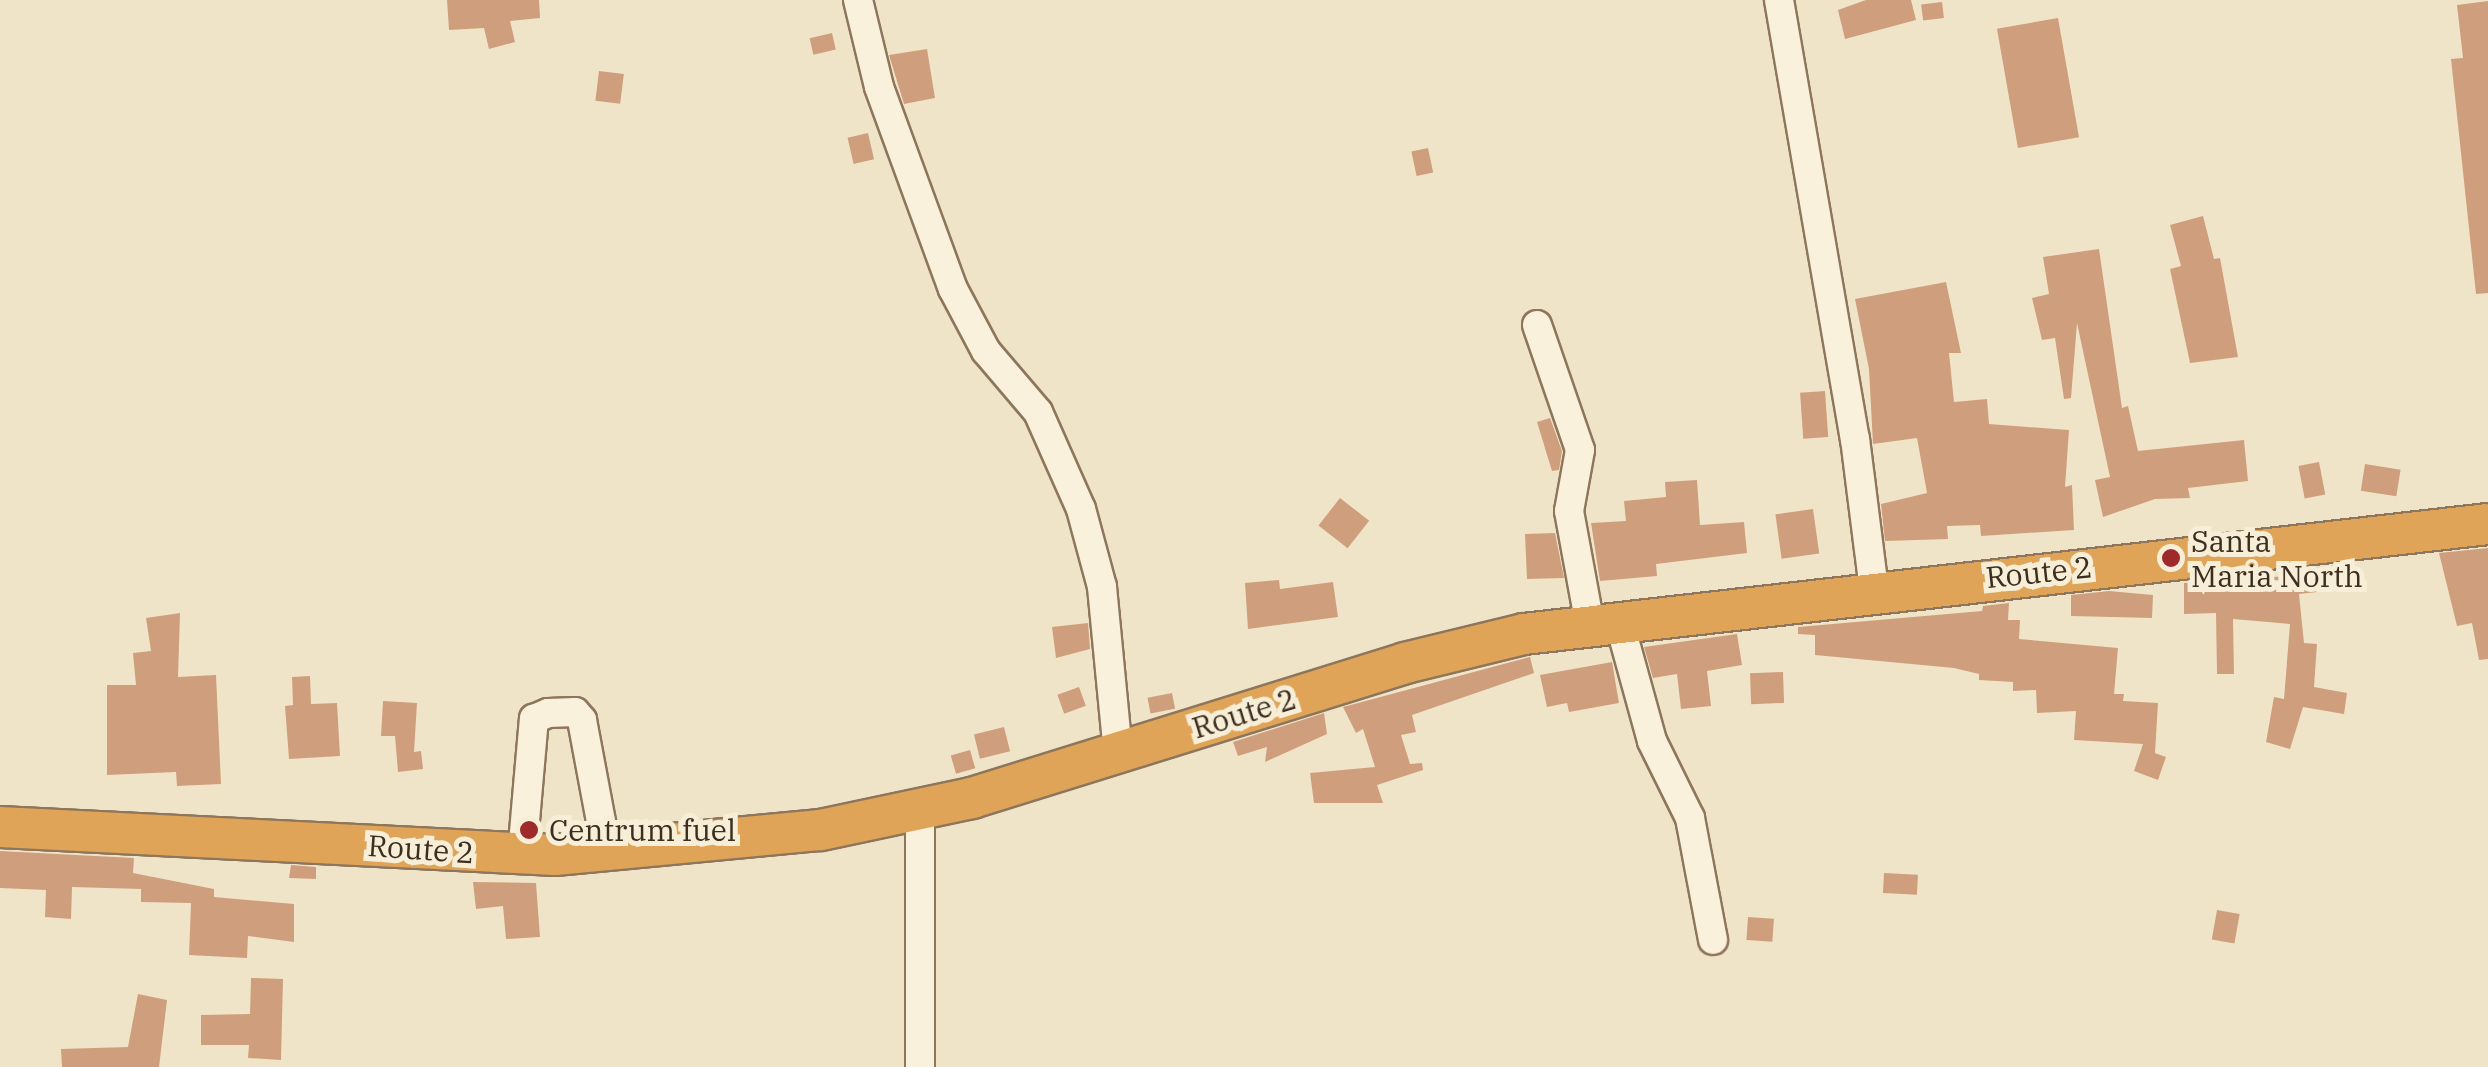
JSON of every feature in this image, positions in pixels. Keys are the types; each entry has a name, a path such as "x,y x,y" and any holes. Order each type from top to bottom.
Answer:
{"highway":[{"name":"Route 2","path":"0,827 522,855 607,853 821,830 920,810 1405,663 1605,623 2488,524"}],"street":[{"path":"858,0 884,101 953,289 986,351 1038,412 1081,509 1102,588 1118,753"},
{"path":"1779,0 1856,438 1874,590"},
{"path":"1537,324 1580,450 1568,511 1605,623 1652,741 1690,818 1713,940"},
{"path":"522,855 534,719 574,712 582,720 607,853"},
{"path":"920,810 920,1067"}],"building":[{"path":"447,0 539,0 540,18 510,21 515,42 489,49 484,28 449,30"},
{"path":"1866,0 1911,0 1916,20 1845,39 1838,10"},
{"path":"2488,1 2488,293 2476,294 2451,59 2463,58 2457,5"},
{"path":"1942,2 1944,18 1923,20 1921,5"},
{"path":"2058,18 2079,137 2018,148 1997,29"},
{"path":"832,33 836,50 813,55 810,38"},
{"path":"927,49 935,98 904,104 889,55"},
{"path":"599,71 624,74 620,104 595,101"},
{"path":"868,133 874,159 854,164 848,138"},
{"path":"1428,148 1433,172 1417,176 1411,152"},
{"path":"2203,216 2214,259 2220,258 2238,357 2190,363 2170,269 2181,266 2170,225"},
{"path":"2099,249 2122,408 2128,406 2138,451 2244,440 2248,481 2188,488 2190,498 2155,499 2103,517 2095,480 2110,477 2077,323 2071,398 2064,399 2055,338 2042,340 2032,298 2049,294 2043,257"},
{"path":"1946,282 1961,353 1949,353 1954,402 1987,399 1989,424 2069,430 2065,487 2072,485 2074,530 1981,536 1980,525 1947,526 1948,539 1885,541 1881,504 1927,493 1917,438 1873,444 1869,369 1855,299"},
{"path":"1825,391 1828,437 1803,439 1800,393"},
{"path":"1550,418 1562,451 1559,470 1552,471 1537,422"},
{"path":"2319,462 2325,494 2305,498 2298,466"},
{"path":"2365,464 2401,470 2396,496 2361,491"},
{"path":"1697,480 1700,525 1744,522 1747,553 1656,564 1657,576 1600,581 1591,523 1626,521 1624,501 1666,497 1665,482"},
{"path":"1340,498 1369,521 1348,548 1318,526"},
{"path":"1813,509 1819,554 1782,559 1775,514"},
{"path":"1555,533 1564,578 1527,579 1525,534"},
{"path":"2488,548 2488,659 2479,660 2472,623 2457,626 2439,553"},
{"path":"2339,565 2344,589 2299,594 2304,643 2317,644 2314,687 2347,693 2344,714 2303,707 2290,749 2266,742 2274,697 2284,699 2290,624 2233,619 2234,674 2217,674 2216,613 2184,614 2184,583 2302,575 2301,569"},
{"path":"1279,580 1280,589 1333,582 1338,617 1248,629 1245,583"},
{"path":"2109,591 2153,595 2152,618 2071,616 2071,595"},
{"path":"2009,603 2008,620 2020,620 2019,639 2118,648 2114,694 2124,694 2123,701 2158,703 2155,753 2166,757 2158,780 2134,771 2143,744 2074,740 2076,711 2037,713 2036,690 2013,691 2013,682 1979,680 1979,674 1954,668 1815,655 1815,635 1798,634 1798,627 1982,611 1983,606"},
{"path":"180,613 178,677 216,675 221,784 177,786 176,772 107,775 107,685 136,685 133,653 151,651 146,618"},
{"path":"1088,623 1090,649 1056,658 1052,627"},
{"path":"1737,634 1742,665 1707,671 1711,706 1681,709 1677,674 1653,678 1644,647"},
{"path":"1530,657 1534,673 1412,715 1416,732 1401,735 1410,764 1422,763 1423,770 1377,785 1383,803 1314,803 1310,773 1375,767 1363,729 1356,733 1343,707"},
{"path":"1612,662 1619,703 1569,712 1567,703 1547,707 1540,675"},
{"path":"1783,672 1784,703 1751,704 1750,673"},
{"path":"310,676 311,704 337,703 340,756 289,759 285,706 293,705 292,677"},
{"path":"1079,687 1086,706 1064,714 1057,695"},
{"path":"1172,693 1175,709 1151,713 1147,698"},
{"path":"383,701 417,703 414,752 421,751 423,769 398,772 395,736 381,736"},
{"path":"1324,713 1327,734 1265,762 1267,747 1238,756 1233,742"},
{"path":"1004,727 1010,751 980,759 974,734"},
{"path":"970,750 975,768 956,774 951,756"},
{"path":"0,851 134,858 133,873 214,889 214,897 294,904 294,942 248,936 247,958 189,955 191,903 141,902 141,889 72,887 71,919 45,917 46,890 0,888"},
{"path":"291,865 316,867 316,879 289,878"},
{"path":"1884,873 1918,875 1917,895 1883,893"},
{"path":"473,882 536,883 540,937 506,939 503,906 476,909"},
{"path":"2217,910 2240,914 2234,944 2212,940"},
{"path":"1748,917 1774,919 1772,942 1746,940"},
{"path":"251,978 283,979 281,1060 248,1058 249,1045 201,1045 201,1015 250,1014"},
{"path":"138,994 167,1000 159,1067 62,1067 61,1049 128,1047"}],"place":[{"name":"Santa Maria North","path":"2171,558"},
{"name":"Centrum fuel","path":"529,830"}]}
